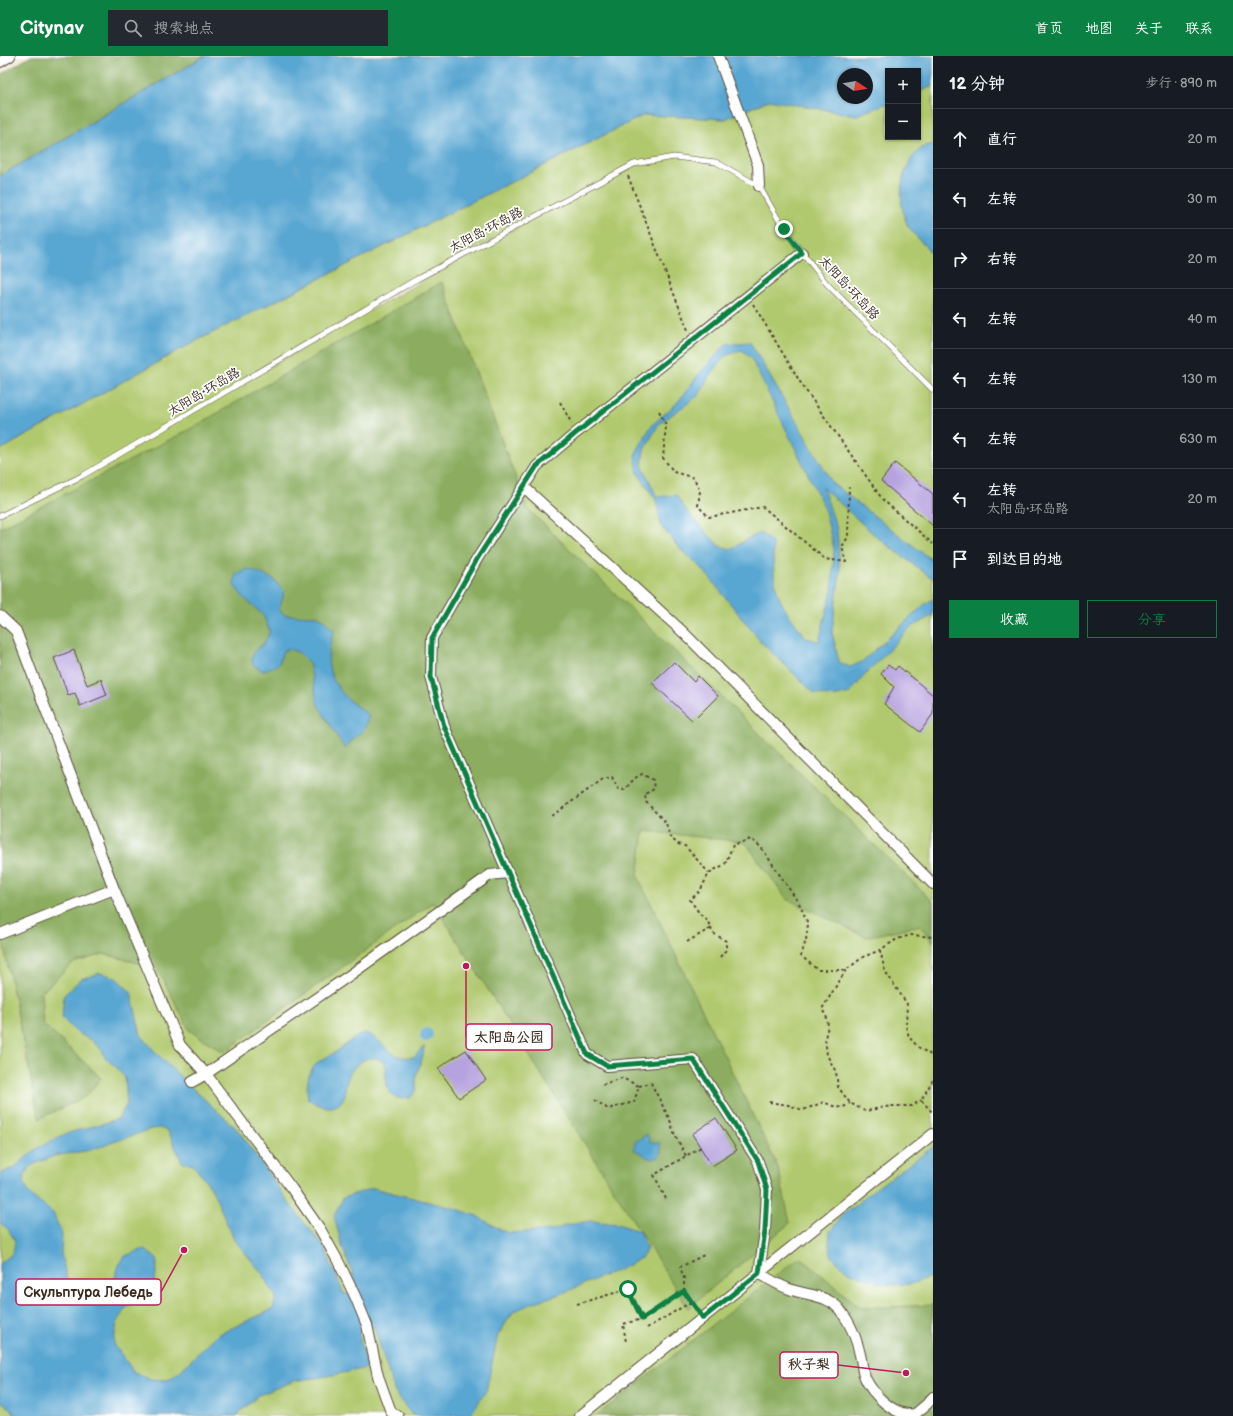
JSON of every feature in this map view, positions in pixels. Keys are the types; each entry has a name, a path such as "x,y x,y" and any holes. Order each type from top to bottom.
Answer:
{"street":[{"path":"0,62 10,56"},
{"path":"718,56 758,166 759,186"},
{"path":"759,1273 765,1231 767,1190 758,1161 693,1059 607,1066 587,1054 444,726 431,677 432,638 470,570 537,466 576,433 802,253"},
{"path":"524,487 684,633 933,884"},
{"path":"0,616 16,631 114,889 180,1045 206,1074 320,1230 355,1296 367,1325 378,1376 391,1412 398,1416"},
{"path":"192,1082 206,1074 350,975 490,875 508,873"},
{"path":"0,934 114,889"},
{"path":"580,1416 933,1134"},
{"path":"759,1273 772,1282 793,1290 822,1297 833,1302 843,1313 851,1328 861,1358 863,1372 869,1384 876,1395 887,1404 902,1413 914,1415 933,1397"}],"lane":[{"name":"太阳岛•环岛路","path":"0,516 82,476 417,279 634,164 674,156 716,162 759,186 784,229 827,284 933,390"}],"path":[{"path":"625,169 692,340"},
{"path":"748,296 802,385 883,500 933,544"},
{"path":"560,402 576,433"},
{"path":"660,411 666,425 663,458 674,472 694,478 700,491 698,506 710,517 763,507 825,559 846,562 842,547 848,536 849,487"},
{"path":"552,816 604,779 612,777 618,789 624,790 635,778 642,774 653,780 654,789 645,794 646,802 666,823 670,837 678,844 685,846 709,873"},
{"path":"720,957 726,950 726,941 713,933 707,920 700,914 690,900 700,891 709,873 725,864 733,845 751,839 761,847 800,906 808,924 806,940 801,956 818,970 846,970"},
{"path":"687,942 711,928"},
{"path":"933,937 911,935 897,939 880,950 863,957 846,970 822,1009 827,1018 828,1026 825,1038 827,1054 836,1072 838,1087 850,1103 865,1112 891,1106 912,1106 921,1100 933,1080"},
{"path":"880,950 885,971 907,1004 906,1026 909,1036 918,1047 931,1055 933,1059"},
{"path":"601,1085 622,1078 640,1086 651,1083 670,1120 674,1134 686,1156"},
{"path":"595,1100 608,1109 634,1102 640,1086"},
{"path":"921,1100 933,1113"},
{"path":"769,1102 803,1110 824,1102 839,1108 846,1107 850,1103"},
{"path":"666,1200 654,1174 701,1147"},
{"path":"703,1318 684,1291 684,1278 680,1267 704,1255"},
{"path":"577,1304 628,1289 642,1319"},
{"path":"626,1342 624,1324 642,1319 684,1291"},
{"path":"647,1328 691,1302"}],"green space":[{"path":"31,56 205,56 0,176 0,75"},
{"path":"933,86 933,144 922,148 903,177 902,203 907,225 933,255 933,1416 0,1416 0,450 190,344 644,115 725,119 769,100 856,115 885,104 885,140 921,140 921,91","holes":["540,215 252,377 417,279"]},
{"path":"442,282 527,508 933,902 933,942 920,925 866,937 787,899 745,842 644,831 638,877 778,1167 790,1223 688,1308 433,902 224,1052 190,1031 157,968 104,954 73,963 41,993 43,1024 101,1078 85,1097 39,1119 0,928 0,528 192,428"},
{"path":"800,1257 861,1308 933,1305 933,1416 596,1416"}],"water":[{"path":"205,56 933,56 933,86 921,91 921,68 885,68 885,104 856,115 769,100 725,119 644,115 190,344 0,450 0,176"},
{"path":"933,144 933,255 907,224 901,194 905,173 914,155 922,148"},
{"path":"750,342 833,484 933,561 933,579 878,538 823,488 837,529 840,572 832,632 839,662 850,667 862,662 925,604 933,599 933,615 910,628 864,676 850,693 833,697 814,693 761,642 701,567 680,549 661,526 656,500 638,473 635,455 651,426 677,403 699,374 726,344","holes":["742,350 751,358 824,507 834,549 832,590 819,641 806,638 780,600 774,575 773,544 761,533 747,539 732,549 719,546 689,514 676,495 657,497 642,465 644,450 659,424 699,395 710,375 725,356"]},
{"path":"246,569 255,571 273,579 284,591 279,609 284,615 319,616 334,630 329,648 328,662 330,671 339,689 345,696 369,715 364,730 354,738 345,749 318,705 309,663 298,652 288,649 283,651 279,664 263,671 252,664 253,653 264,643 270,632 263,615 243,597 234,585 236,574"},
{"path":"100,973 115,977 131,992 141,1035 157,1054 238,1130 292,1207 324,1247 344,1294 355,1295 357,1286 342,1246 334,1216 343,1198 373,1188 457,1209 477,1216 509,1233 553,1230 568,1225 589,1221 618,1224 639,1231 647,1249 641,1258 619,1270 513,1312 498,1335 486,1391 470,1416 418,1416 411,1414 395,1393 374,1327 367,1325 359,1333 367,1368 294,1381 259,1395 240,1412 238,1416 14,1416 12,1409 0,1401 0,1264 13,1253 15,1241 8,1229 0,1223 0,1174 15,1167 36,1149 65,1134 118,1119 127,1104 125,1078 115,1066 105,1058 102,1050 91,1040 76,1032 62,1018 64,995 81,979","holes":["160,1128 168,1131 182,1162 193,1165 211,1187 235,1241 262,1273 276,1297 273,1309 217,1335 179,1372 168,1380 151,1379 134,1372 114,1344 117,1325 123,1312 127,1307 144,1295 154,1282 157,1259 144,1249 125,1256 119,1265 113,1284 106,1298 84,1296 67,1281 61,1253 62,1234 53,1213 29,1194 24,1182 25,1174 30,1166 54,1156 91,1150 151,1129"]},
{"path":"365,1033 374,1037 400,1057 414,1057 424,1046 423,1056 416,1076 416,1091 410,1098 405,1099 396,1097 390,1092 387,1084 385,1064 378,1059 371,1058 359,1063 350,1073 344,1097 337,1105 332,1107 322,1106 308,1099 307,1089 309,1075 317,1063 336,1052 353,1039"},
{"path":"647,1134 650,1142 660,1143 661,1151 659,1157 648,1158 642,1153 634,1150 635,1142"},
{"path":"933,1147 933,1276 911,1284 887,1285 848,1272 832,1257 829,1245 830,1232 842,1215 868,1194"}],"building":[{"path":"895,463 933,494 933,526 881,481"},
{"path":"74,650 87,685 101,679 107,695 80,706 75,693 68,695 54,658"},
{"path":"674,662 694,682 698,676 718,696 693,721 652,683"},
{"path":"888,665 895,670 898,666 933,695 933,714 920,732 884,704 894,687 881,674"},
{"path":"466,1050 486,1080 459,1098 438,1068"},
{"path":"716,1118 737,1150 712,1166 692,1134"}],"place":[{"name":"太阳岛公园","path":"466,966"},
{"name":"Скульптура Лебедь","path":"184,1250"},
{"name":"秋子梨","path":"906,1373"}],"route":[{"path":"628,1289 642,1319 684,1291 703,1318 759,1273 765,1231 767,1190 758,1161 693,1059 607,1066 587,1054 444,726 431,677 432,638 466,576 537,466 576,433 802,253 784,229"}]}
